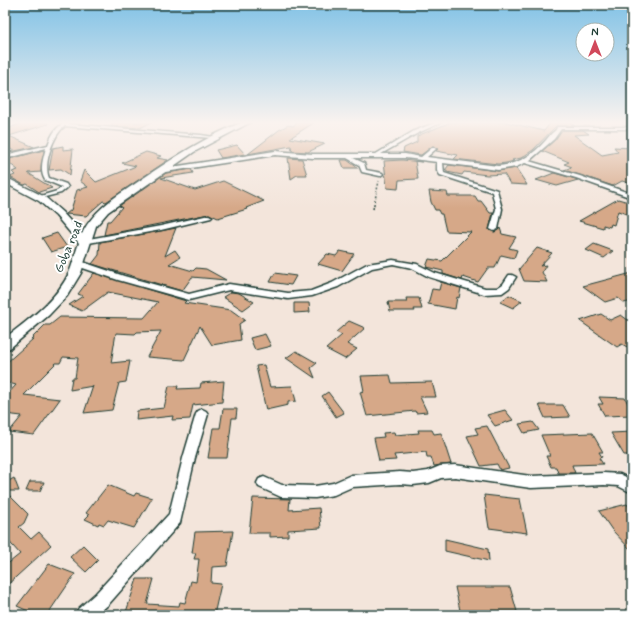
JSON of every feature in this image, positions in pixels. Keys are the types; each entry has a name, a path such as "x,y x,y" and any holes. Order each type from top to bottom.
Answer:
{"main road":[{"name":"Goba road","path":"5,345 34,321 58,298 74,274 83,242 99,215 159,171 190,151"},
{"path":"7,182 39,198 59,214 83,242"}],"street":[{"path":"5,157 29,151"},
{"path":"39,198 59,192 66,187 44,177 48,151"},
{"path":"372,156 384,151"},
{"path":"423,158 431,151"},
{"path":"159,171 274,153 423,158 498,168 517,166 527,162 539,151"},
{"path":"345,156 362,164 364,171 380,174"},
{"path":"440,160 440,170 442,174 495,191 499,209 494,229"},
{"path":"527,162 578,177 632,196"},
{"path":"83,242 161,228 209,217"},
{"path":"78,263 121,278 188,297 229,288 288,296 312,293 335,284 370,266 393,262 414,266 432,275 484,292 499,291 506,286 512,277"},
{"path":"84,615 102,599 175,518 189,458 202,414"},
{"path":"264,483 281,491 315,492 334,489 351,481 429,477 440,472 454,471 531,482 620,480 632,487"}],"building":[{"path":"44,151 41,172 28,173 52,188 39,192 27,184 24,185 10,177 15,175 12,172 18,170 5,160"},
{"path":"52,151 73,151 70,175 61,169 49,170"},
{"path":"217,151 242,151 245,154 221,158"},
{"path":"252,151 264,151 248,154"},
{"path":"292,151 310,151 308,152"},
{"path":"403,151 426,151 421,155"},
{"path":"436,151 532,151 521,158 512,160 514,161 498,164 454,159 458,155"},
{"path":"542,151 596,151 602,155 618,152 617,151 632,151 632,184 622,181 613,186 564,170 572,167 564,164 569,162"},
{"path":"146,152 161,156 157,158 168,160 106,202 103,201 86,216 66,214 71,210 77,190 88,187 80,181 84,170 96,182 136,166 122,163"},
{"path":"288,158 302,159 307,175 297,175 291,179"},
{"path":"341,160 347,160 358,168 344,168"},
{"path":"384,161 415,161 418,179 399,180 398,189 387,188"},
{"path":"449,165 498,171 516,168 527,185 510,184 504,174 487,175 464,172 462,175 447,172 447,170 445,170"},
{"path":"191,169 193,173 161,178 195,190 223,181 264,201 246,208 247,209 218,218 209,214 104,235 107,221 110,221 122,207 119,206 166,173"},
{"path":"554,173 578,180 557,186 536,180"},
{"path":"429,191 447,192 448,196 475,196 490,213 493,213 489,230 495,232 500,228 502,234 516,237 509,248 517,250 514,258 501,255 495,268 488,268 478,282 463,277 462,280 443,274 443,271 426,267 429,259 442,261 471,232 446,231 442,214 440,214 438,210 435,210 431,202"},
{"path":"618,199 632,203 632,216 618,211 614,225 611,224 610,227 603,225 603,228 579,221"},
{"path":"176,228 165,256 175,250 180,257 169,264 193,271 196,268 206,269 226,280 192,277 182,291 92,264 99,255 100,242"},
{"path":"57,233 67,247 51,252 42,238"},
{"path":"594,244 613,251 604,258 586,250"},
{"path":"537,248 552,253 540,266 546,265 542,272 547,282 524,281 519,269"},
{"path":"340,251 354,254 342,271 318,264 327,254 336,256"},
{"path":"94,273 186,301 184,303 231,310 245,320 239,324 241,340 212,345 200,326 184,360 147,357 161,331 137,332 135,334 116,333 111,363 130,361 126,382 119,383 112,410 84,413 93,386 70,390 72,378 75,378 78,358 63,357 60,363 56,363 24,395 60,399 34,435 9,432 22,416 5,414 5,397 16,385 5,382 5,364 33,339 31,339 45,325 50,325 60,317 144,318 158,302 108,292 82,311 69,305 83,296 78,294"},
{"path":"275,273 296,276 291,285 270,282"},
{"path":"632,273 632,301 624,303 618,298 605,302 583,286"},
{"path":"441,282 461,288 459,298 457,297 455,309 428,304 432,289 439,290"},
{"path":"231,292 239,293 254,302 243,310 223,297"},
{"path":"509,295 522,301 513,308 500,302"},
{"path":"406,298 419,298 422,309 414,309 415,311 390,311 388,302 407,302"},
{"path":"294,303 309,303 310,312 294,313"},
{"path":"601,314 610,320 621,315 632,323 632,343 627,347 622,344 617,347 580,321"},
{"path":"349,321 365,328 347,344 357,349 345,359 326,349 342,335 336,332"},
{"path":"265,334 271,346 255,350 250,338"},
{"path":"296,351 317,363 311,368 315,378 286,358"},
{"path":"264,365 270,387 292,386 296,401 288,402 288,405 266,410 256,366"},
{"path":"390,375 392,383 432,382 436,397 420,397 427,412 416,413 415,411 367,416 360,392 364,391 361,376"},
{"path":"224,381 222,402 193,405 190,419 172,420 173,416 136,420 137,411 164,408 169,386 178,386 177,389 200,388 201,383"},
{"path":"328,392 344,413 336,417 322,396"},
{"path":"599,397 625,398 632,411 632,415 605,416 598,404 603,404"},
{"path":"539,405 563,405 570,417 545,418"},
{"path":"223,409 237,409 236,418 232,418 227,458 208,458 213,428 220,428"},
{"path":"505,410 513,420 495,426 487,415"},
{"path":"533,422 539,430 524,433 519,424"},
{"path":"487,426 509,468 500,470 497,464 481,466 467,436 478,434 475,428"},
{"path":"418,430 432,430 434,434 441,433 451,464 434,466 431,457 427,457 426,452 394,455 396,460 379,461 374,438 384,437 383,433 394,432 395,435 419,433"},
{"path":"632,432 632,455 624,455 611,433"},
{"path":"592,433 603,452 599,452 602,457 599,458 603,464 572,465 575,473 558,473 556,467 551,467 546,456 550,456 541,435"},
{"path":"14,478 19,491 5,491 5,483"},
{"path":"30,482 44,482 40,491 26,491"},
{"path":"108,485 134,496 136,493 152,498 134,528 108,520 104,525 99,523 98,525 85,519 89,515 86,513"},
{"path":"5,491 28,514 24,523 19,527 31,539 39,532 51,545 5,587 5,566 20,554 5,537"},
{"path":"484,495 520,499 527,533 489,528"},
{"path":"253,498 290,499 289,510 319,508 321,528 288,530 288,536 270,537 270,533 249,533"},
{"path":"627,504 632,511 632,551 612,530 599,511"},
{"path":"233,531 227,566 212,567 211,583 221,584 214,615 125,615 137,579 154,579 147,604 179,606 180,602 185,603 191,581 196,582 199,559 194,559 196,553 192,553 195,532"},
{"path":"445,539 488,549 489,561 445,551"},
{"path":"83,545 98,560 86,572 70,557"},
{"path":"49,564 75,574 47,615 37,615 17,606"},
{"path":"455,587 510,587 518,615 461,615"}]}
